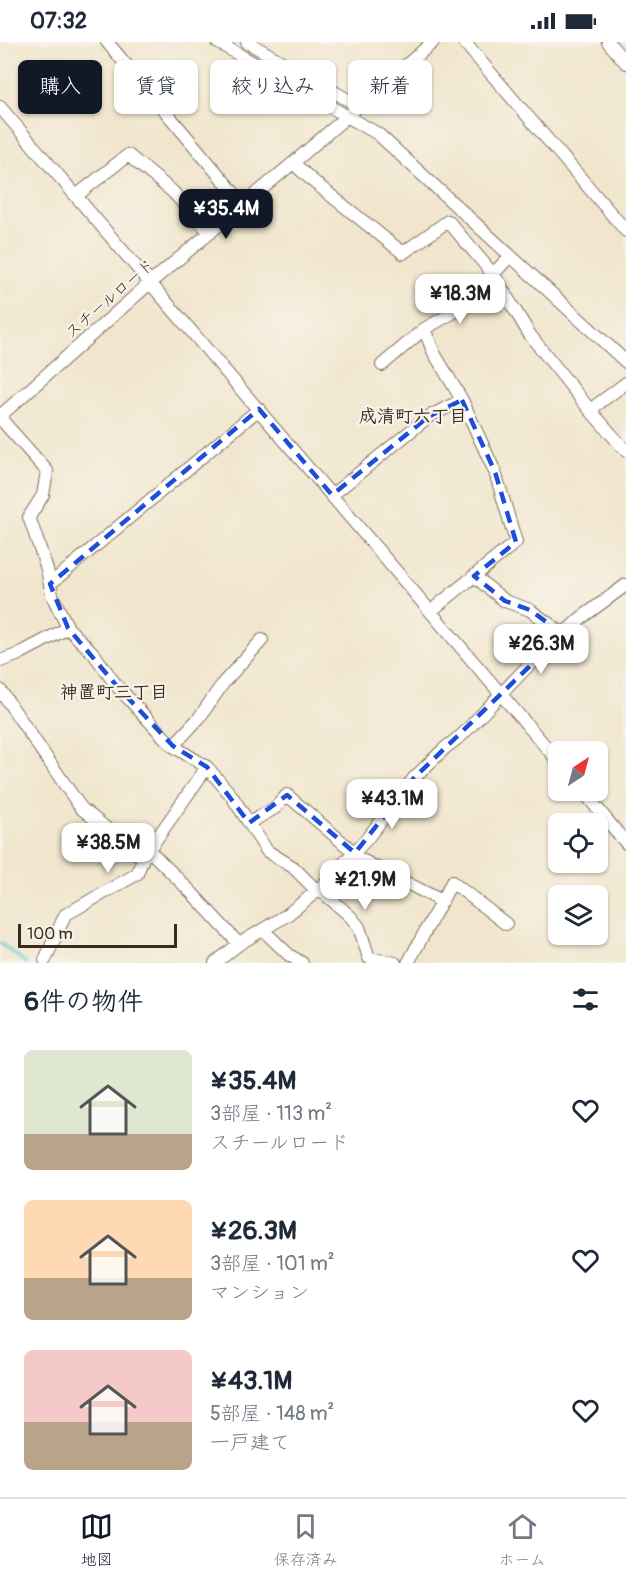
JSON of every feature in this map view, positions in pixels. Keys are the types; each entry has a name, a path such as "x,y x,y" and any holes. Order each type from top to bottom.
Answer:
{"street":[{"path":"107,42 244,205"},
{"path":"217,42 378,134 626,362"},
{"path":"247,42 348,100"},
{"name":"スチールロード","path":"411,60 433,42"},
{"path":"464,42 626,231"},
{"path":"608,42 626,63"},
{"path":"0,107 548,749"},
{"name":"スチールロード","path":"0,417 151,282 350,114"},
{"path":"76,196 128,155 173,192 210,233"},
{"path":"293,163 403,253 448,220 493,274 530,335 626,451"},
{"path":"382,365 424,329 456,311 510,255"},
{"path":"424,329 434,353 462,400 495,472 516,542 431,611"},
{"path":"590,410 626,383"},
{"path":"332,495 428,417 462,400"},
{"path":"50,584 259,409"},
{"path":"0,417 47,471 43,495 29,517 47,569 52,595 68,628 93,654 116,685 173,746 207,767 231,795 267,851 293,867 359,927 369,958 395,963"},
{"path":"474,576 504,601 530,610 563,634"},
{"path":"215,963 239,944 287,915 317,891 353,854 414,778 462,735 525,669 563,634 626,585"},
{"path":"0,661 17,655 68,628"},
{"path":"173,746 200,718 225,682 262,640"},
{"path":"0,690 81,808 146,854 192,893 239,944"},
{"path":"47,962 65,915 137,874 146,854 207,767"},
{"path":"249,823 275,808 287,795 353,854 442,901"},
{"path":"591,801 626,843"},
{"path":"408,963 452,882 506,924"},
{"path":"264,930 289,955 302,963"}],"highlighted area":[{"path":"462,400 495,472 516,542 474,576 505,601 530,610 563,634 414,778 355,853 287,795 249,823 207,767 173,746 116,685 68,628 50,584 259,409 332,495 428,417"}],"waterway":[{"path":"0,943 26,963"}],"district":[{"name":"成清町六丁目","path":"413,416"},
{"name":"神置町三丁目","path":"114,692"}]}
